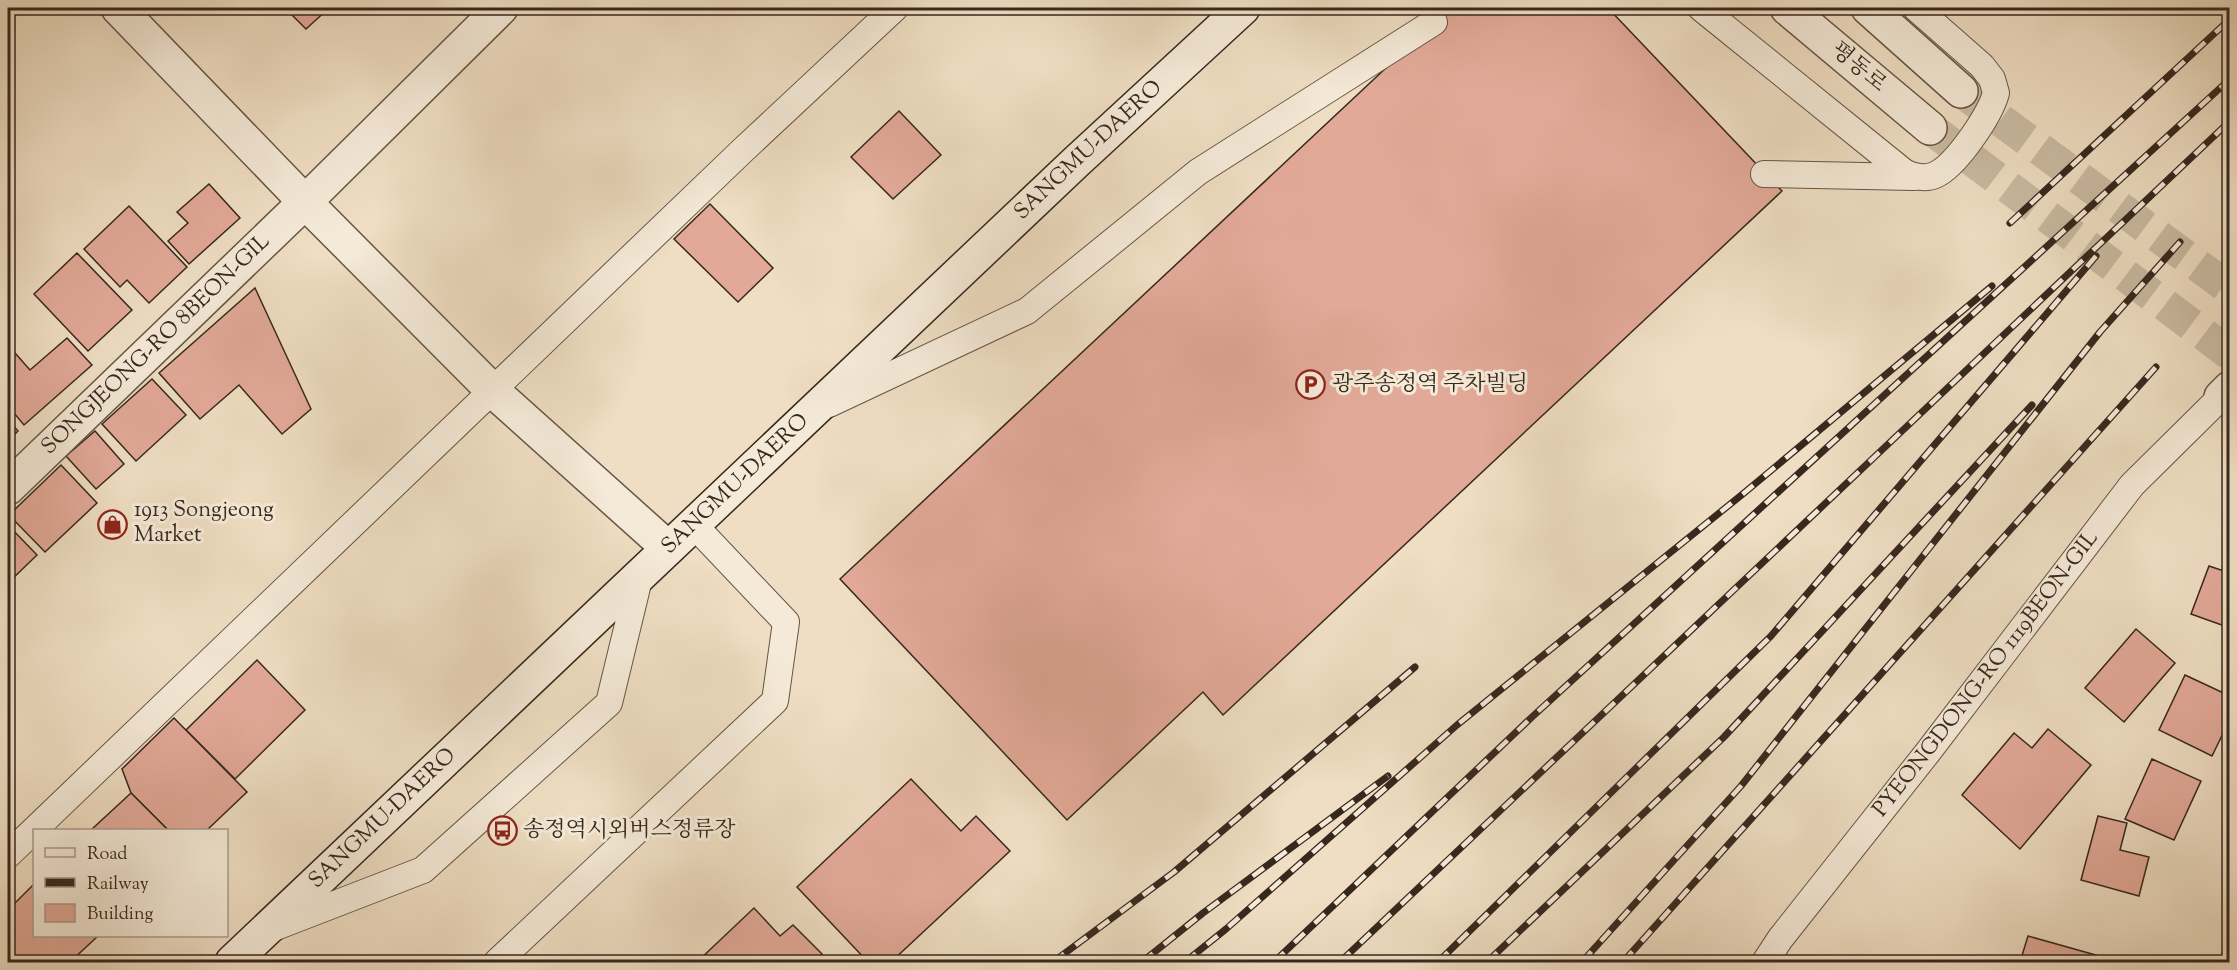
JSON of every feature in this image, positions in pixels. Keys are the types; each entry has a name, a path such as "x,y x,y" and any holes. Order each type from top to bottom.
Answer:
{"street":[{"path":"118,8 304,202 492,390 668,549"},
{"name":"SONGJEONG-RO 8BEON-GIL","path":"8,488 501,8"},
{"name":"SANGMU-DAERO","path":"232,963 640,575 1243,8"},
{"name":"평동로","path":"1787,8 1930,128"},
{"path":"1868,8 1961,91"}],"lane":[{"path":"35,829 894,8"},
{"path":"1701,8 1912,177"},
{"path":"1764,174 1934,176 1943,170 1967,144 1983,122 1996,93 1992,79 1982,66 1916,8"},
{"path":"815,410 1027,311 1198,172 1434,22"},
{"name":"PYEONGDONG-RO 1119BEON-GIL","path":"1765,963 1780,939 1928,752 2132,485 2227,396"},
{"path":"497,963 775,701 786,622 694,525"},
{"path":"265,931 423,870 609,703 640,575"},
{"path":"8,855 33,831"}],"building":[{"path":"285,8 329,8 306,29"},
{"name":"광주송정역 주차빌딩","path":"1450,8 1608,8 1782,191 1223,715 1203,692 1067,820 840,579"},
{"path":"899,111 941,155 893,199 851,157"},
{"path":"209,184 240,218 189,264 168,241 188,223 177,212"},
{"path":"710,204 773,268 738,302 674,239"},
{"path":"129,206 187,267 149,303 127,280 120,287 84,249"},
{"path":"77,253 132,310 88,351 34,294"},
{"path":"255,288 311,409 282,434 239,385 200,419 159,373"},
{"path":"67,338 92,365 24,425 8,406 8,345 30,370"},
{"path":"152,379 186,415 136,461 102,424"},
{"path":"8,420 18,431 8,441"},
{"path":"95,431 124,464 96,489 66,456"},
{"path":"61,465 97,503 45,552 9,515"},
{"path":"8,525 37,555 8,583"},
{"path":"2209,566 2230,573 2230,628 2191,614"},
{"path":"2136,629 2175,663 2124,722 2085,688"},
{"path":"257,660 305,710 235,779 186,730"},
{"path":"2185,675 2230,696 2230,719 2212,756 2159,730"},
{"path":"174,718 247,792 208,829 167,829 131,793 122,769"},
{"path":"2048,729 2091,765 2020,849 1962,795 2014,733 2032,748"},
{"path":"2152,759 2201,781 2174,840 2125,819"},
{"path":"911,779 961,831 976,816 1010,851 891,962 868,962 797,887"},
{"path":"131,793 167,829 92,829"},
{"path":"2098,816 2127,823 2120,850 2149,857 2139,896 2081,880"},
{"path":"33,885 33,937 97,937 70,962 8,962 8,910"},
{"path":"754,908 780,936 793,925 822,954 813,962 697,962"},
{"path":"2230,930 2230,962 2219,962"},
{"path":"2028,936 2117,961 2020,962"}],"tunnel":[{"path":"1961,91 2230,289"},
{"path":"1930,128 2230,354"}],"railway":[{"path":"2010,223 2230,19"},
{"path":"1274,962 1532,717 2230,79"},
{"path":"1340,962 2230,121"},
{"path":"1582,962 1741,786 2100,332 2180,242"},
{"path":"1438,962 1771,636 2096,256"},
{"path":"1185,962 1226,929 1457,725 1744,493 1992,286"},
{"path":"1623,962 2156,367"},
{"path":"1487,962 1724,737 2032,405"},
{"path":"1053,962 1174,872 1415,667"},
{"path":"1142,962 1203,913 1388,776"}],"place":[{"name":"광주송정역 주차빌딩","path":"1311,385"},
{"name":"1913 Songjeong Market","path":"113,524"},
{"name":"송정역시외버스정류장","path":"502,831"}]}
